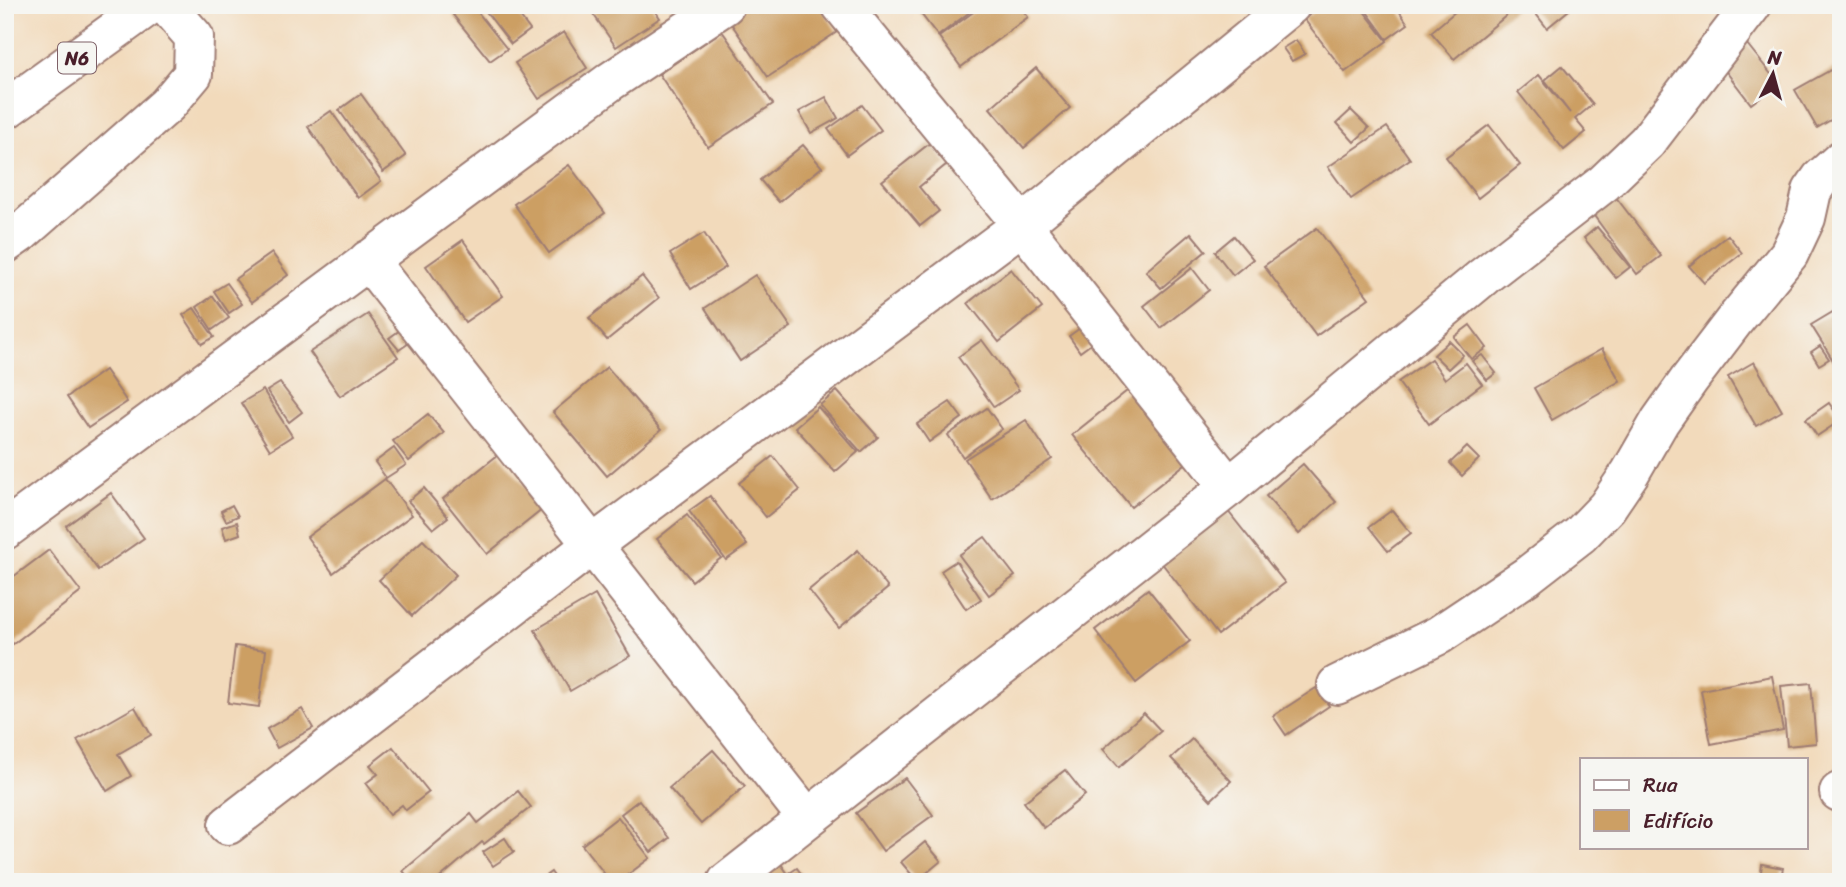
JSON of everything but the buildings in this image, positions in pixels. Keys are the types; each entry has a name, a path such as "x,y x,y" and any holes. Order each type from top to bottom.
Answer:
{"main road":[{"name":"N6","path":"5,110 150,5"},
{"path":"5,244 167,104 193,74 194,37 166,5"},
{"path":"5,530 611,81 725,5"},
{"path":"841,5 1022,225 1229,487"},
{"path":"228,825 591,546 1022,225 1291,5"},
{"path":"727,882 1229,487 1484,276 1604,183 1647,142 1752,5"},
{"path":"1337,685 1439,635 1527,576 1580,535 1607,507 1660,421 1689,380 1789,254 1806,218 1812,191 1821,178 1841,160"},
{"path":"368,260 807,818"}]}
